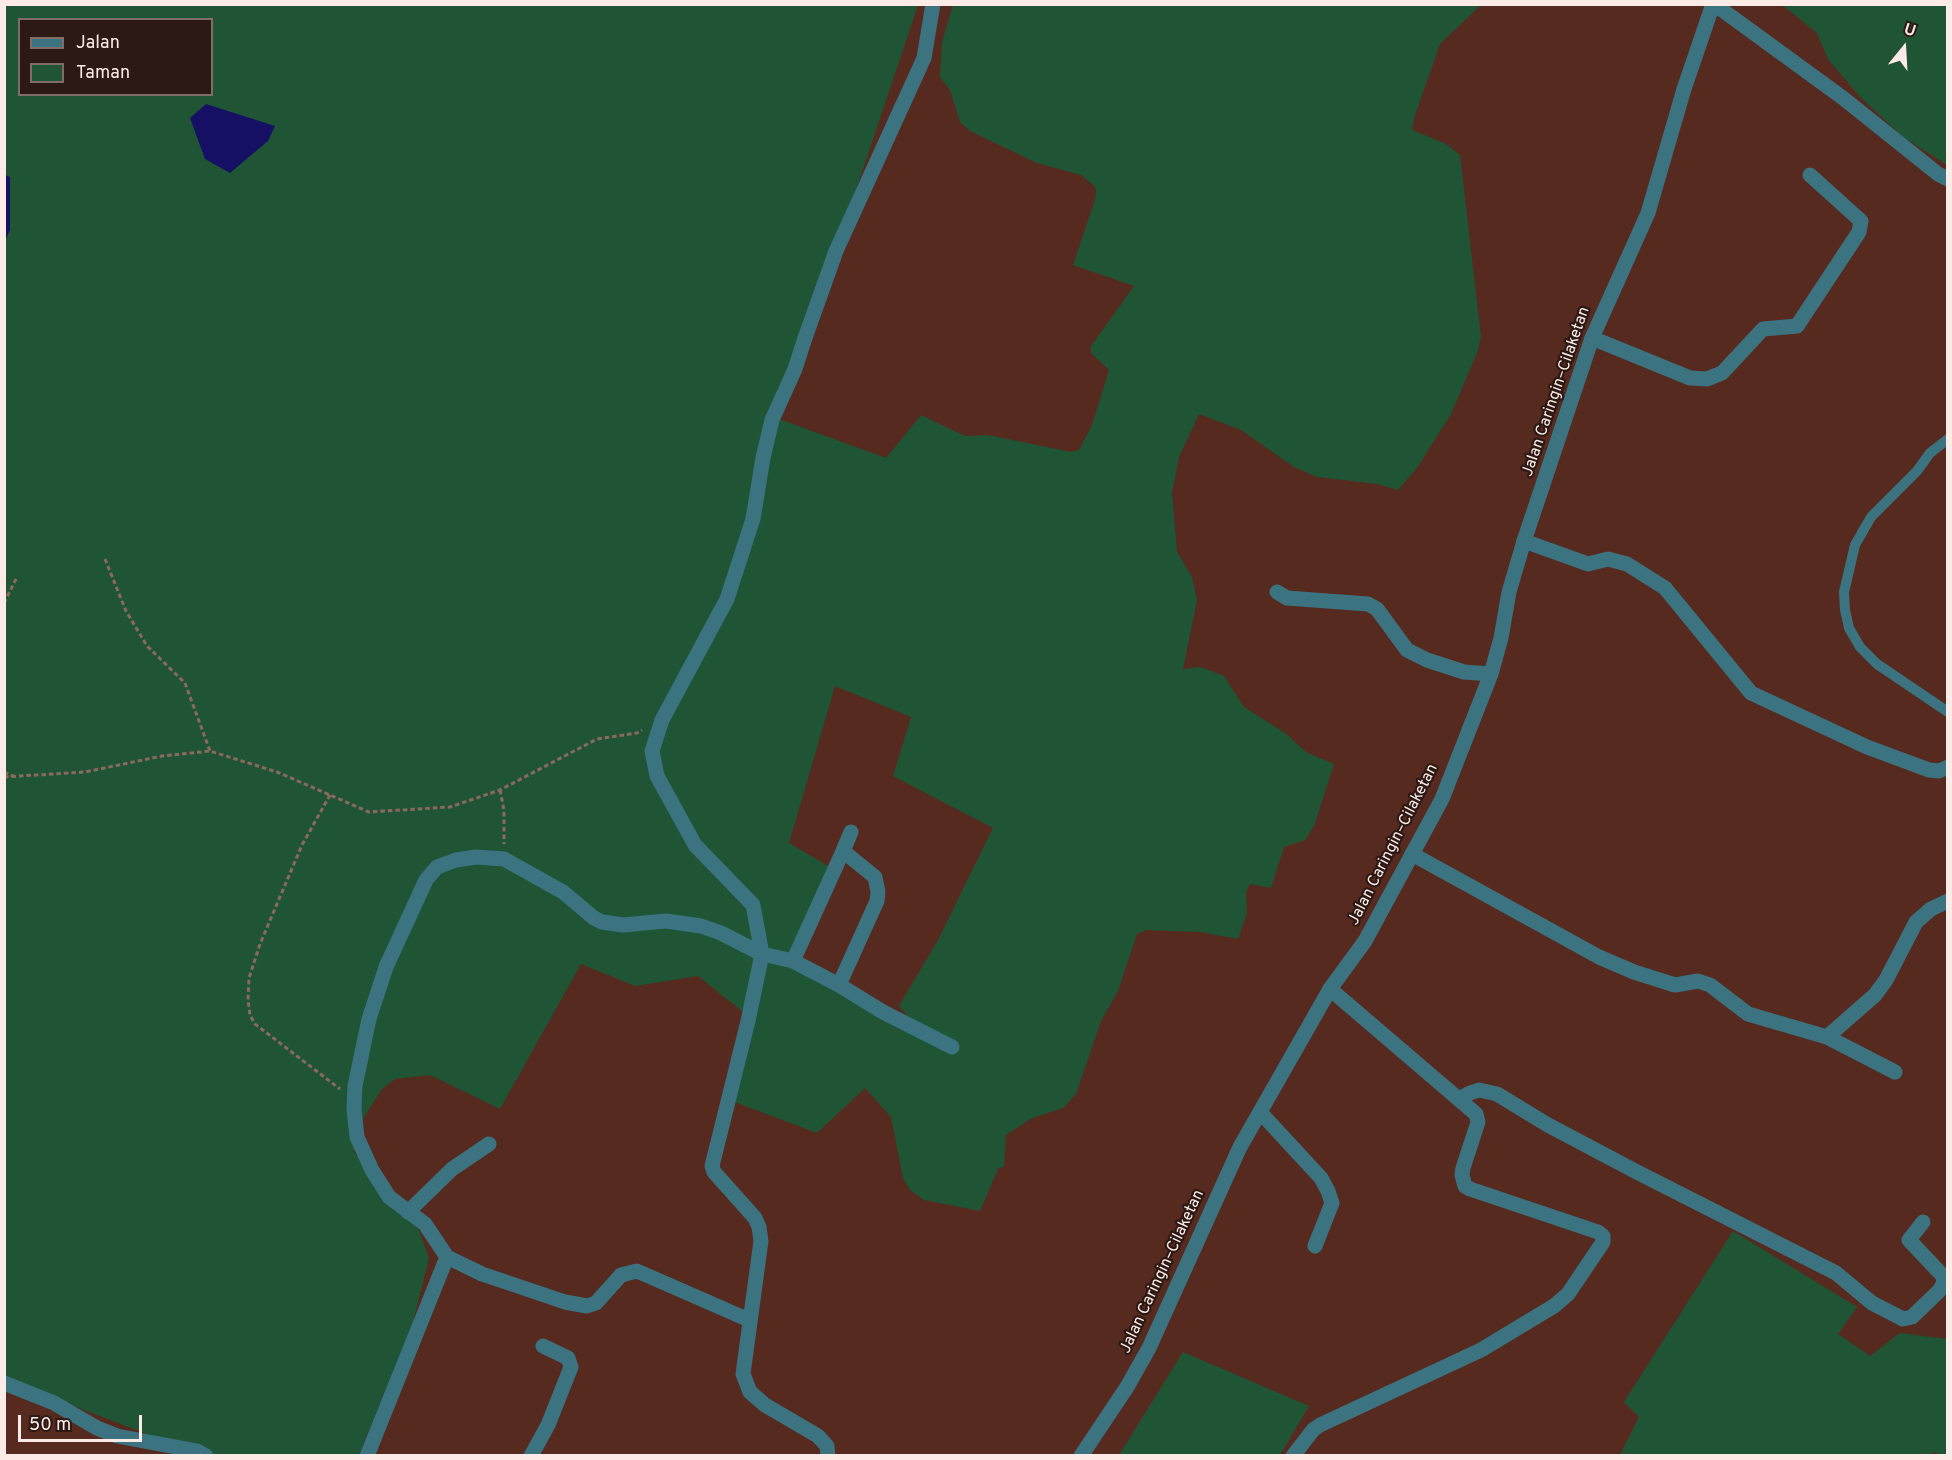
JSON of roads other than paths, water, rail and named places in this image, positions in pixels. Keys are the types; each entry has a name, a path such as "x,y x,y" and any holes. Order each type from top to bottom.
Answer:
{"street":[{"path":"828,1455 827,1446 818,1436 765,1406 750,1392 743,1374 761,1241 759,1227 755,1218 714,1172 712,1166 762,954 753,905 695,845 657,776 652,751 662,720 727,599 753,519 772,420 795,369 836,251 924,58 933,4"},
{"path":"1713,4 1843,98 1947,179"},
{"name":"Jalan Caringin–Cilaketan","path":"1081,1455 1128,1387 1149,1348 1240,1147 1330,989 1365,941 1442,799 1491,674 1501,638 1509,592 1524,541 1592,338 1648,213 1684,89 1713,4"},
{"path":"1592,338 1690,378 1707,379 1722,373 1763,329 1797,326 1859,232 1861,221 1810,175"},
{"path":"1524,541 1588,564 1608,559 1627,564 1665,588 1751,693 1867,747 1929,770 1939,771 1947,767"},
{"path":"1277,592 1287,598 1368,604 1377,609 1407,650 1427,660 1464,672 1491,674"},
{"path":"793,961 851,832"},
{"path":"840,985 877,901 878,892 875,877 843,851"},
{"path":"1412,854 1599,957 1634,972 1675,985 1698,981 1710,985 1748,1014 1827,1037 1895,1072"},
{"path":"750,1320 637,1271 621,1275 596,1303 587,1306 565,1302 483,1274 447,1257 425,1224 389,1197 372,1170 357,1137 354,1109 355,1086 369,1019 386,967 426,880 437,867 456,860 476,857 504,859 562,892 602,922 623,925 666,921 701,926 722,933 762,954 793,961 840,985 883,1012 952,1047"},
{"path":"1827,1037 1875,995 1886,980 1916,922 1931,909 1947,902"},
{"path":"1293,1455 1313,1430 1320,1425 1481,1350 1554,1306 1568,1294 1603,1242 1603,1236 1598,1232 1466,1186 1462,1174 1478,1122 1476,1114 1330,989"},
{"path":"1459,1099 1470,1092 1479,1090 1497,1094 1548,1125 1625,1166 1836,1273 1872,1303 1903,1319 1912,1317 1940,1291 1944,1283 1943,1276 1909,1240 1923,1222"},
{"path":"1260,1112 1321,1178 1328,1191 1332,1203 1315,1246"},
{"path":"408,1212 452,1169 489,1144"},
{"path":"367,1455 447,1257"},
{"path":"531,1455 548,1425 571,1367 568,1358 543,1346"},
{"path":"4,1383 54,1403 97,1428 117,1436 197,1451 206,1455"}],"lane":[{"path":"1947,439 1930,453 1917,471 1871,517 1855,544 1844,592 1849,628 1860,647 1877,664 1947,712"}]}
